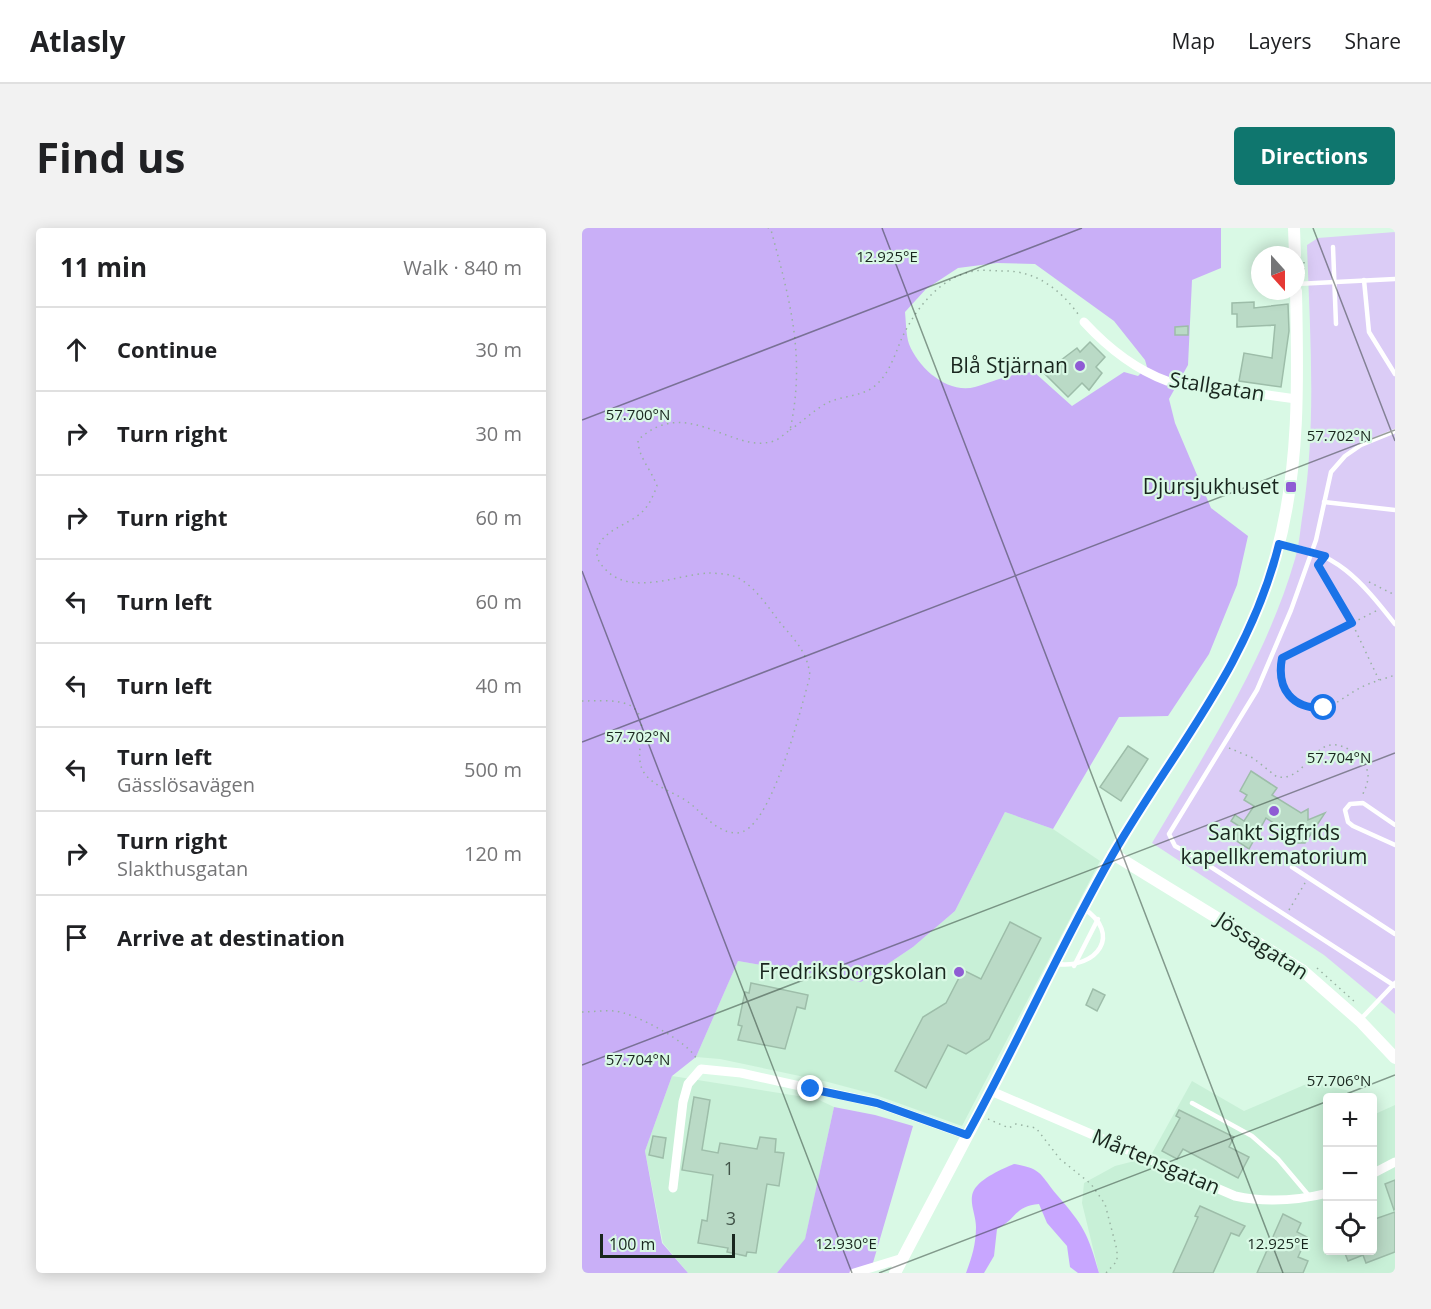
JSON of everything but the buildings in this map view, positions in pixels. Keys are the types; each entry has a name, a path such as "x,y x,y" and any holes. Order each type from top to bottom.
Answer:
{"street":[{"path":"1294,228 1297,246"},
{"path":"895,1273 991,1091 1083,908 1113,854 1210,704 1238,654 1267,585 1279,544 1292,479 1300,300"},
{"name":"Stallgatan","path":"1084,322 1115,352 1148,374 1167,381 1296,399"},
{"name":"Jössagatan","path":"1113,854 1302,970 1360,1021 1395,1058"},
{"path":"673,1188 683,1102 688,1084 701,1069 741,1073 877,1103 967,1135"},
{"name":"Mårtensgatan","path":"991,1091 1235,1196 1261,1201 1323,1194"},
{"path":"1377,1171 1395,1162"},
{"path":"854,1273 903,1258"}],"lane":[{"path":"1333,246 1336,324"},
{"path":"1305,286 1395,279"},
{"path":"1364,280 1369,332 1395,374"},
{"path":"1360,1021 1394,985 1175,846 1168,834 1257,690 1291,610 1311,551 1331,472 1345,456 1361,445 1395,431"},
{"path":"1324,502 1395,510"},
{"path":"1279,544 1311,551 1345,567 1362,582 1395,624"},
{"path":"1395,825 1359,802 1350,804 1345,810 1348,822 1374,837 1395,845"},
{"path":"1292,867 1395,934"},
{"path":"1055,964 1074,966 1093,957 1102,944 1104,931 1098,919 1083,908"},
{"path":"1074,966 1098,919"},
{"path":"1192,1103 1252,1136 1278,1159 1310,1197"}],"path":[{"path":"768,228 781,267 795,324 798,386 790,430"},
{"path":"582,700 622,703 635,708 641,719 640,759 643,771 690,804 720,829 738,833 749,830 783,770 810,676 809,663 801,647 749,586 733,575 707,573 642,583 610,574 600,564 597,552 602,539 641,513 651,501 657,486 647,463 638,453 638,440 650,429 665,423 701,425 755,442 775,441 824,405 840,397 861,394 877,385 891,364 906,330 927,299 946,281 971,271 1009,271 1045,280 1070,303 1084,322"},
{"path":"1325,556 1318,565 1352,623 1379,681"},
{"path":"1362,582 1372,582 1395,594"},
{"path":"1382,608 1282,658 1280,670 1283,684 1290,698 1307,709 1324,708 1343,700 1359,688 1395,675"},
{"path":"1224,746 1244,753 1277,777 1283,778 1296,774 1315,751 1322,747 1329,744 1343,746 1357,754 1367,769 1367,783 1359,802"},
{"path":"1285,916 1309,878"},
{"path":"582,1012 617,1011 644,1021 684,1044 695,1055 701,1069"},
{"path":"985,1117 1009,1128 1016,1124 1036,1128 1060,1160 1091,1184 1105,1204 1117,1250 1117,1261 1106,1273"}],"shaded area":[{"path":"582,228 1221,228 1221,268 1192,280 1188,365 1169,399 1175,423 1211,508 1248,536 1237,585 1209,654 1168,716 1119,717 1053,829 1005,812 955,911 913,947 861,982 738,961 696,1057 672,1076 645,1151 662,1243 688,1273 582,1273","holes":["997,263 1035,264 1114,321 1145,360 1147,367 1138,376 1124,372 1072,406 1034,372 965,388 945,383 927,370 909,344 905,312 926,289 958,268"]},
{"path":"1395,232 1395,1014 1324,955 1152,843 1251,670 1268,634 1296,554 1310,450 1311,348 1307,245 1318,238"},
{"name":"Fredriksborgskolan","path":"1005,812 1053,829 1100,861 962,1126 873,1094 828,1082 720,1059 696,1057 738,961 861,982 913,947 955,911"},
{"path":"672,1076 817,1099 834,1107 805,1240 777,1273 688,1273 663,1243 645,1151"},
{"path":"1192,1081 1244,1111 1311,1082 1350,1091 1352,1093 1323,1093 1323,1255 1377,1255 1377,1113 1395,1105 1395,1273 1099,1273 1082,1203 1084,1183 1115,1166 1150,1157"},
{"path":"834,1107 875,1115 913,1126 870,1273 777,1273 805,1239"},
{"path":"1014,1164 1031,1168 1040,1174 1073,1215 1088,1239 1099,1273 1078,1273 1070,1267 1067,1246 1047,1223 1039,1204 1025,1207 997,1229 994,1256 984,1273 966,1273 975,1239 976,1222 972,1194 977,1186 987,1178"}],"place":[{"name":"Blå Stjärnan","path":"1080,366"},
{"name":"Djursjukhuset","path":"1291,487"},
{"name":"Sankt Sigfrids kapellkrematorium","path":"1274,811"},
{"name":"Fredriksborgskolan","path":"959,972"}],"route":[{"path":"811,1089 877,1103 967,1135 1113,854 1210,704 1238,654 1267,585 1279,544 1294,546 1325,556 1318,565 1352,623 1282,658 1280,670 1283,684 1290,698 1307,709 1324,708"}]}
